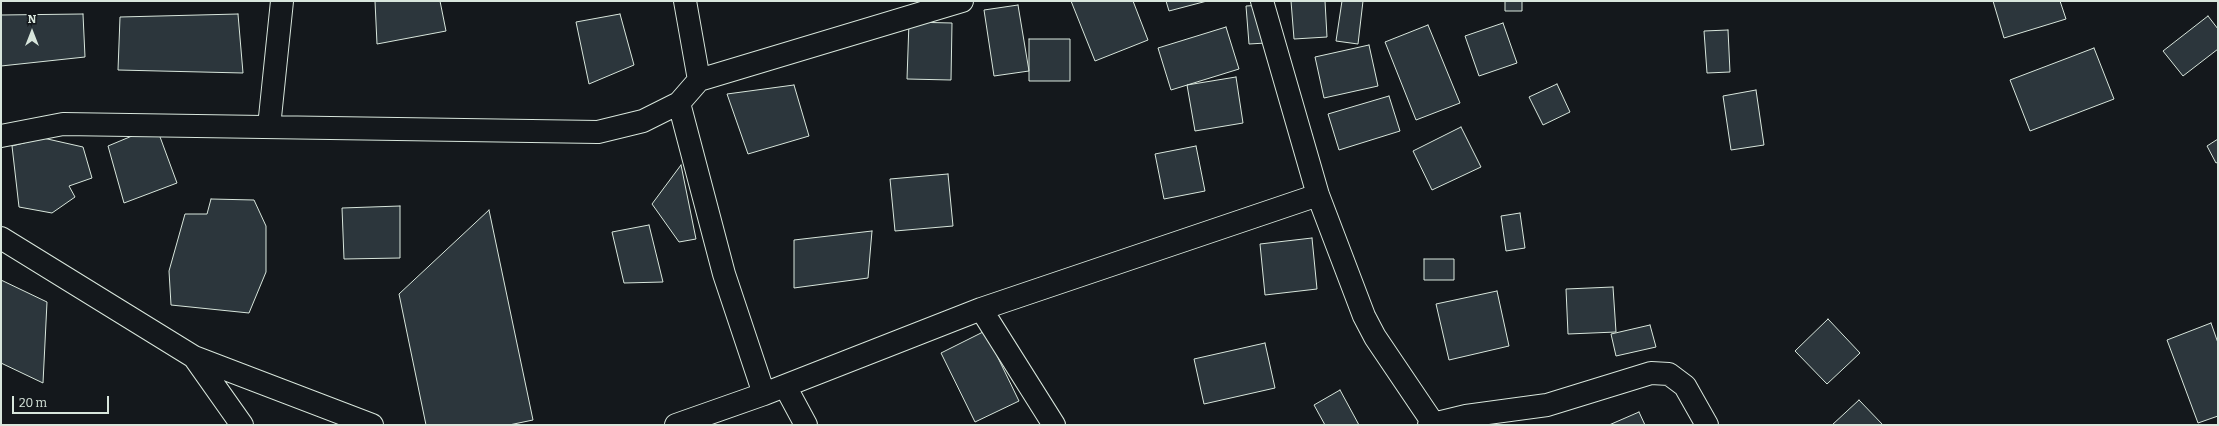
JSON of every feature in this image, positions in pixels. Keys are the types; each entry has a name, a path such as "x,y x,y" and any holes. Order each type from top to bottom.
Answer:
{"street":[{"path":"269,127 282,1"},
{"path":"685,1 699,80"},
{"path":"1,136 63,124 598,132 644,122 679,103 699,80 962,1"},
{"path":"1262,1 1318,195 1364,316 1375,338 1431,424 1466,416 1548,405 1651,373 1669,374 1685,386 1707,425"},
{"path":"679,103 724,274 764,394"},
{"path":"676,425 764,394 981,309 1318,195"},
{"path":"1,238 194,358 372,425"},
{"path":"981,309 1054,425"},
{"path":"194,358 242,425"},
{"path":"785,386 806,425"}],"building":[{"path":"375,1 440,1 446,31 377,44"},
{"path":"1071,1 1133,1 1148,40 1095,61"},
{"path":"1166,1 1207,1 1169,11"},
{"path":"1291,1 1325,1 1327,37 1294,39"},
{"path":"1342,1 1363,1 1358,44 1336,41"},
{"path":"1505,1 1522,1 1522,11 1505,11"},
{"path":"1993,1 2060,1 2066,19 2004,38"},
{"path":"1018,5 1029,71 994,76 984,10"},
{"path":"1263,5 1266,43 1249,44 1246,6"},
{"path":"83,14 85,57 1,66 1,15"},
{"path":"238,14 243,73 118,70 120,17"},
{"path":"620,14 634,65 589,84 576,22"},
{"path":"2208,16 2218,29 2218,49 2183,76 2163,51"},
{"path":"909,22 952,23 951,80 907,79"},
{"path":"1503,23 1517,63 1479,76 1465,36"},
{"path":"1428,25 1460,103 1416,120 1385,42"},
{"path":"1226,27 1239,69 1171,90 1158,48"},
{"path":"1728,30 1730,72 1707,73 1704,31"},
{"path":"1029,39 1070,39 1070,81 1029,81"},
{"path":"1369,45 1378,86 1324,98 1315,57"},
{"path":"2094,48 2114,99 2030,131 2010,80"},
{"path":"1236,77 1243,123 1195,131 1187,85"},
{"path":"1557,84 1570,112 1543,125 1529,97"},
{"path":"794,85 809,136 748,154 727,94"},
{"path":"1756,90 1764,145 1731,150 1723,96"},
{"path":"1389,96 1400,131 1339,150 1328,114"},
{"path":"156,126 177,183 124,203 108,146"},
{"path":"1461,127 1481,167 1432,190 1413,151"},
{"path":"43,138 83,147 92,178 69,186 75,197 52,213 19,207 12,146"},
{"path":"2218,139 2218,162 2216,163 2207,146"},
{"path":"1196,146 1205,191 1164,199 1155,154"},
{"path":"681,165 696,239 679,242 652,204"},
{"path":"948,174 953,226 895,231 890,179"},
{"path":"211,199 254,200 266,226 266,272 249,313 171,305 169,271 185,214 207,214"},
{"path":"400,206 400,258 344,259 342,208"},
{"path":"489,210 533,420 509,425 426,425 399,294"},
{"path":"1520,213 1525,248 1506,251 1501,216"},
{"path":"649,225 663,282 624,283 612,232"},
{"path":"872,231 868,278 794,288 794,240"},
{"path":"1312,238 1317,289 1265,295 1260,244"},
{"path":"1424,259 1454,259 1454,280 1424,280"},
{"path":"1,280 47,302 43,383 1,363"},
{"path":"1613,287 1616,332 1568,334 1566,289"},
{"path":"1497,291 1509,346 1449,360 1436,304"},
{"path":"1828,319 1860,353 1827,384 1795,351"},
{"path":"2211,323 2218,343 2218,416 2198,423 2167,340"},
{"path":"1650,325 1656,347 1616,356 1611,334"},
{"path":"985,331 1019,401 975,422 941,353"},
{"path":"1265,343 1275,388 1204,404 1194,359"},
{"path":"1340,390 1359,425 1325,425 1314,405"},
{"path":"1859,400 1883,425 1832,425"},
{"path":"1639,412 1645,425 1609,425"}]}
